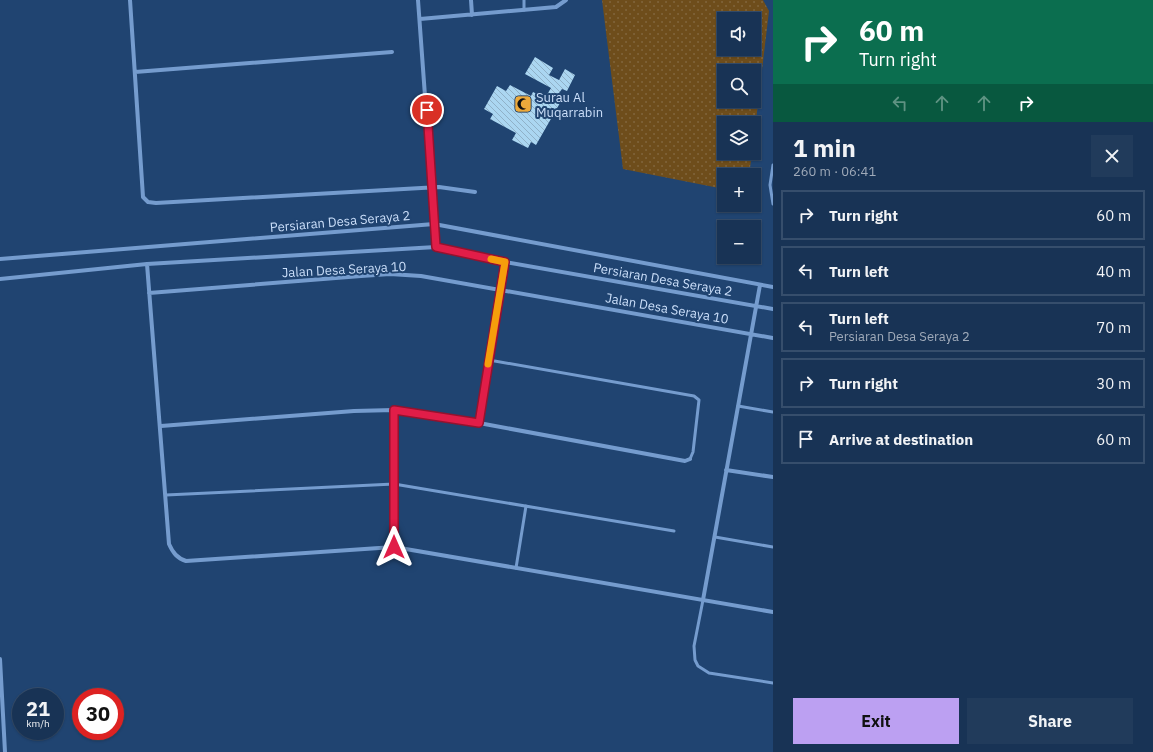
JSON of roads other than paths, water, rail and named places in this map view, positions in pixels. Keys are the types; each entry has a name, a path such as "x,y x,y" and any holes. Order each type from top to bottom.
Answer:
{"street":[{"path":"130,0 144,196 148,202 156,203 433,187 452,187 475,192"},
{"path":"418,0 433,187 436,247"},
{"path":"471,0 472,15"},
{"path":"420,19 556,7 566,0"},
{"path":"135,72 392,52"},
{"name":"Persiaran Desa Seraya 2","path":"0,259 434,224 773,287"},
{"name":"Persiaran Desa Seraya 2","path":"0,279 147,264 436,247 505,262 773,309"},
{"path":"479,423 505,262"},
{"path":"147,264 161,426 169,544 174,554 180,560 186,561 394,547 773,612"},
{"name":"Jalan Desa Seraya 10","path":"149,293 390,274 421,276 501,288 773,338"},
{"path":"703,600 760,285"},
{"path":"161,426 354,411 394,410 479,423 685,461 690,459"},
{"path":"394,410 394,547"},
{"path":"726,470 773,477"},
{"path":"0,659 6,752"},
{"path":"0,748 5,747"}],"lane":[{"path":"524,0 524,10"},
{"path":"773,165 770,185 773,204"},
{"path":"489,360 694,396 699,400 699,408 693,452 690,459"},
{"path":"738,406 773,412"},
{"path":"166,495 394,484 674,531"},
{"path":"516,568 526,506"},
{"path":"715,537 773,547"},
{"path":"703,600 694,646 695,660 698,666 709,673 773,683"}],"place":[{"name":"Surau Al Muqarrabin","path":"523,104"}]}
